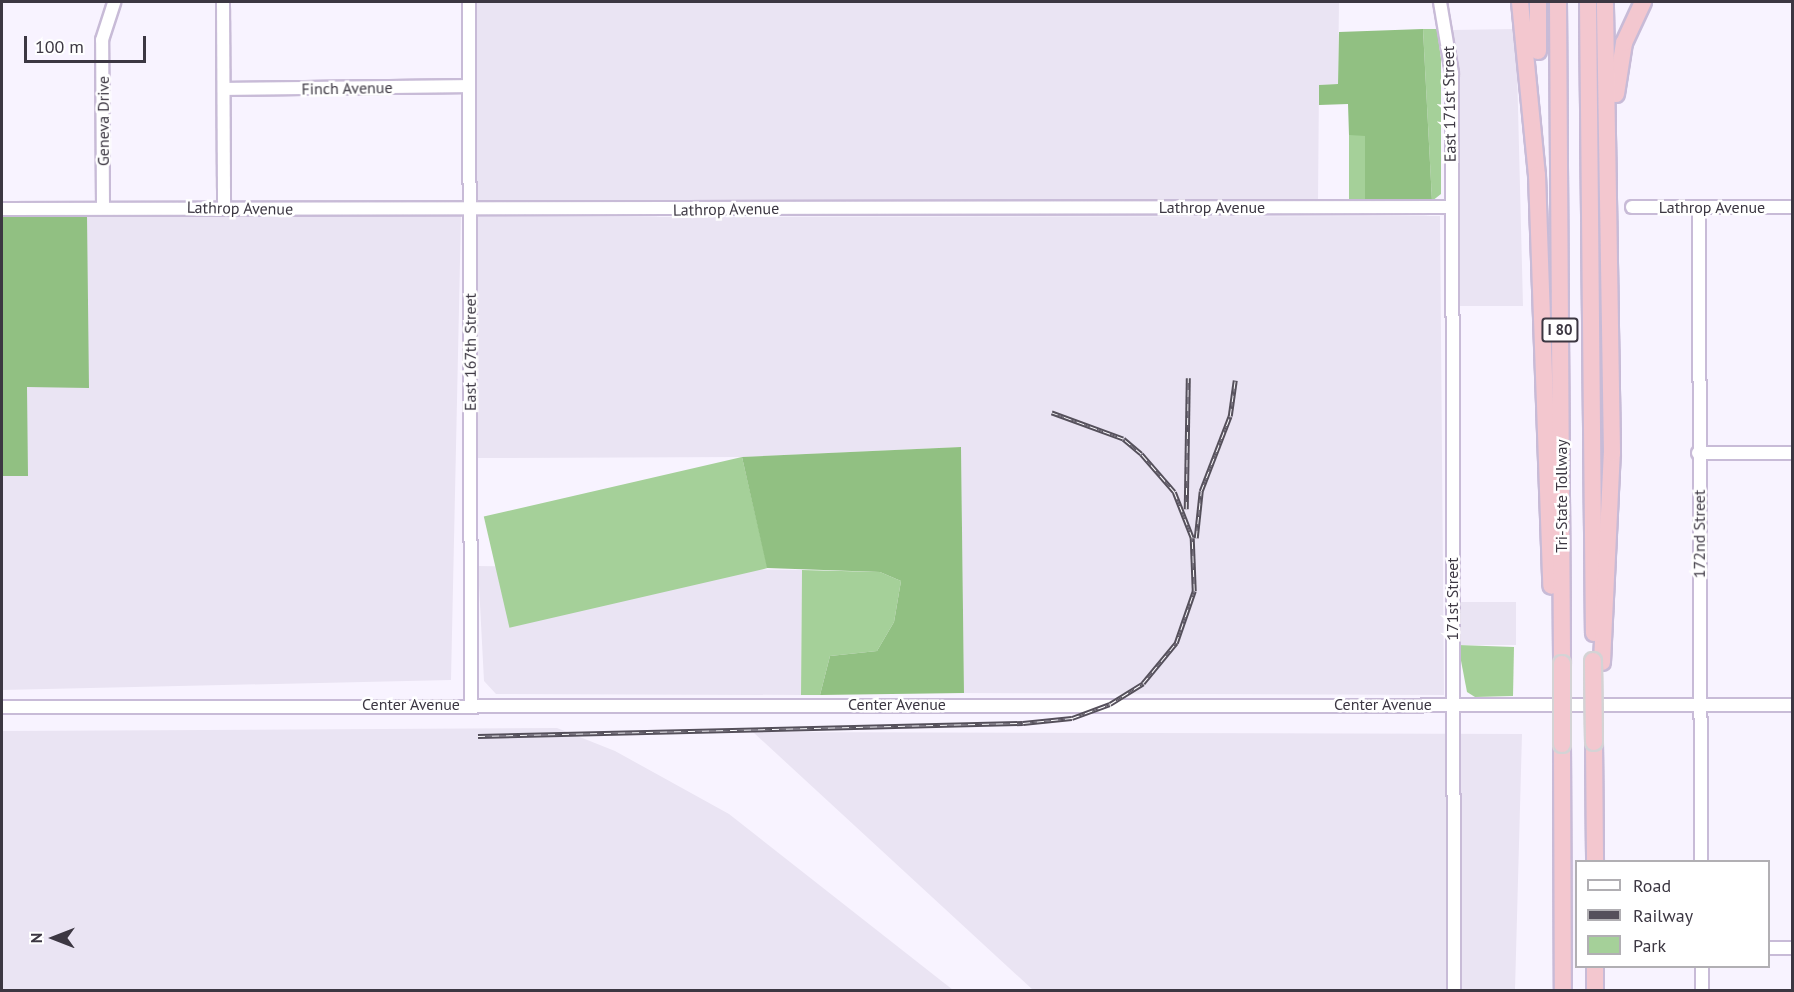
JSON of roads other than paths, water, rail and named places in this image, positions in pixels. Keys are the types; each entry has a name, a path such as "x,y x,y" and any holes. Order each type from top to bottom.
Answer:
{"highway":[{"path":"1520,2 1537,175"},
{"path":"1538,2 1537,175 1548,550 1562,661"},
{"name":"Tri-State Tollway","path":"1557,2 1563,990"},
{"name":"Tri-State Tollway","path":"1588,2 1598,662 1594,739 1595,860"},
{"path":"1598,662 1611,511 1605,2"},
{"path":"1609,296 1617,80 1624,43 1643,2"},
{"path":"1595,968 1595,990"}],"street":[{"name":"Geneva Drive","path":"103,207 102,40 114,2"},
{"path":"223,2 224,208"},
{"name":"East 167th Street","path":"469,2 471,703"},
{"name":"East 171st Street","path":"1440,2 1452,73 1450,207"},
{"name":"Finch Avenue","path":"225,89 469,86"},
{"name":"Lathrop Avenue","path":"2,209 103,207 470,211 1450,207"},
{"name":"171st Street","path":"1450,207 1454,990"},
{"name":"Lathrop Avenue","path":"1632,207 1792,207"},
{"name":"172nd Street","path":"1699,207 1701,860"},
{"path":"1698,453 1792,453"},
{"name":"Center Avenue","path":"2,706 471,703 1792,705"},
{"path":"1770,948 1792,948"},
{"path":"1702,968 1702,990"}],"railway":[{"path":"1186,509 1188,378"},
{"path":"1196,538 1201,491 1230,416 1235,380"},
{"path":"478,736 1023,723 1072,718 1110,704 1143,683 1176,643 1194,591 1192,538 1174,492 1141,454 1123,439 1052,413"}]}
